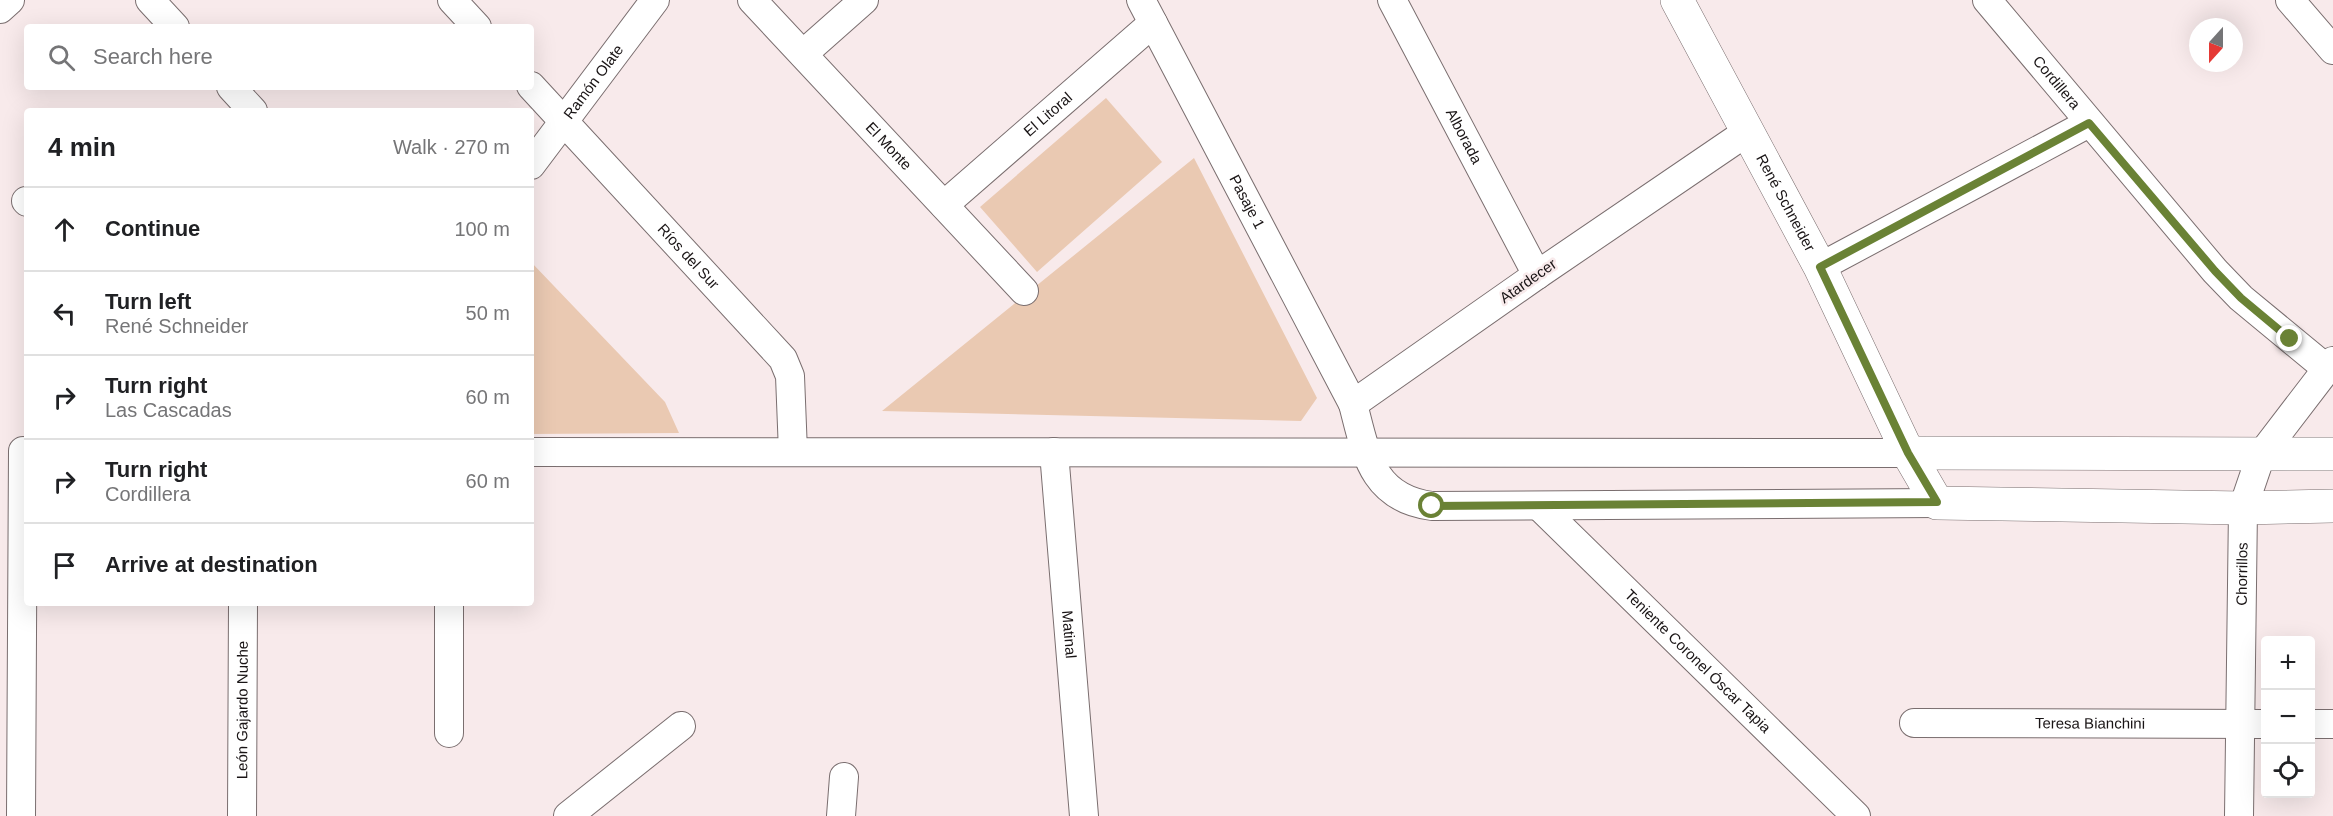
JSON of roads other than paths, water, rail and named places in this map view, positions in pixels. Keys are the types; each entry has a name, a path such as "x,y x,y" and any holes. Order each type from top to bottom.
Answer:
{"street":[{"path":"0,9 10,0"},
{"path":"150,0 172,24"},
{"path":"452,0 474,24"},
{"name":"Ramón Olate","path":"534,161 656,0"},
{"name":"El Monte","path":"752,0 1024,291"},
{"path":"803,54 864,0"},
{"name":"Alborada","path":"1392,0 1537,275"},
{"name":"René Schneider","path":"1677,0 1820,267 1908,453 1937,502"},
{"name":"Cordillera","path":"1987,0 2215,271 2241,298 2330,365"},
{"path":"2290,0 2333,50"},
{"name":"El Litoral","path":"944,205 1147,11"},
{"name":"Pasaje 1","path":"1147,11 1353,405"},
{"name":"Ríos del Sur","path":"534,89 783,360 790,376 793,452"},
{"path":"234,90 250,108"},
{"path":"1820,267 2089,123"},
{"name":"Atardecer","path":"1353,405 1537,275 1747,132"},
{"name":"Chorrillos","path":"2239,816 2253,724 2243,507 2261,455 2330,365"},
{"path":"1353,405 1371,467 1390,491 1418,504 1539,506 1937,502 2243,507 2333,506"},
{"path":"17,451 21,816"},
{"path":"534,454 793,452 2333,454"},
{"name":"Matinal","path":"1054,452 1084,816"},
{"name":"Teniente Coronel Óscar Tapia","path":"1539,506 1856,816"},
{"name":"León Gajardo Nuche","path":"242,816 243,606"},
{"path":"449,606 449,733"},
{"name":"Teresa Bianchini","path":"1914,723 2253,724"},
{"path":"2315,724 2333,723"},
{"path":"568,816 681,726"},
{"path":"841,816 843,777"}]}
